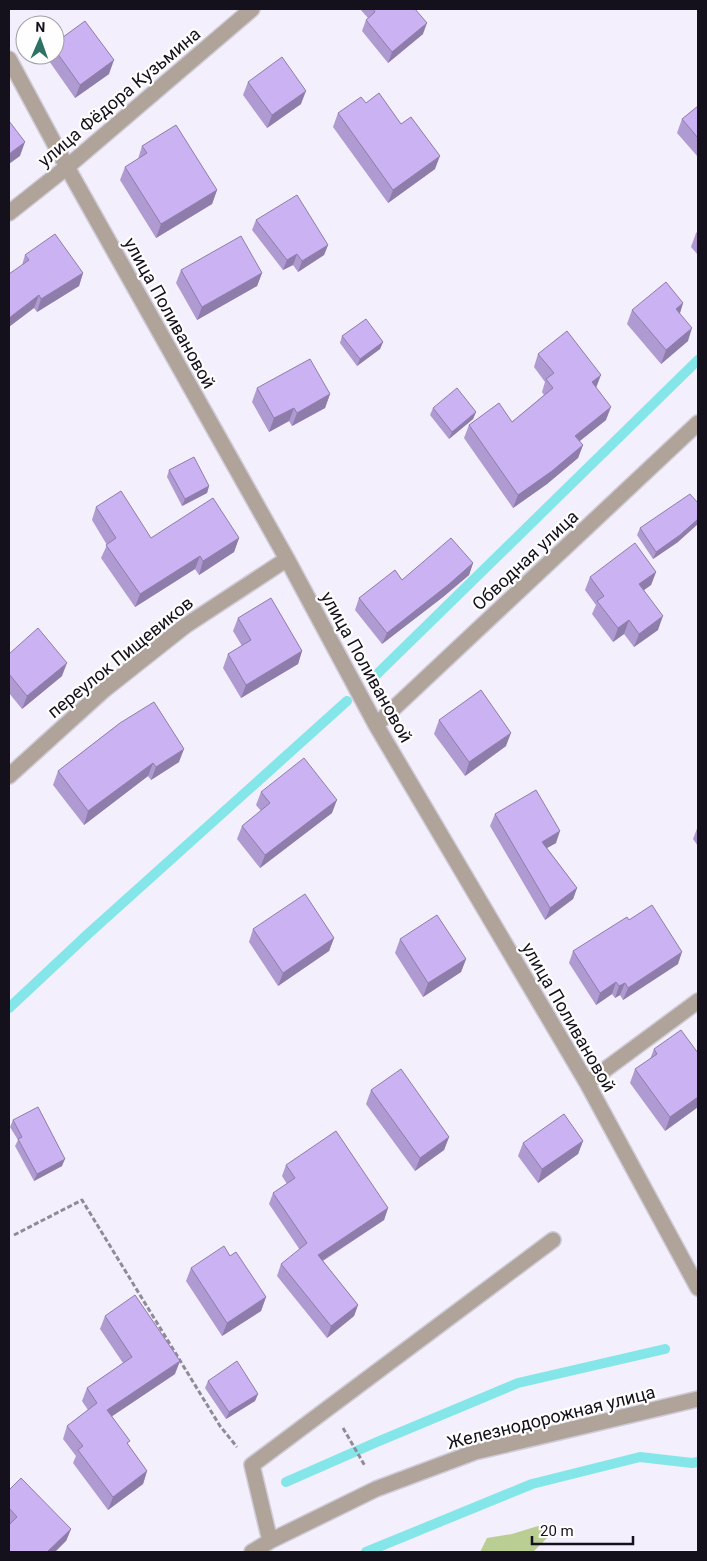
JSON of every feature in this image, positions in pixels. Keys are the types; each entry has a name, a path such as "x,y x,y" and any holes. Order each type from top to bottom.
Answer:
{"street":[{"name":"улица Фёдора Кузьмина","path":"9,213 67,167 252,9"},
{"name":"улица Поливановой","path":"9,59 376,725 587,1083 698,1288"},
{"name":"Обводная улица","path":"376,725 698,423"},
{"name":"переулок Пищевиков","path":"9,776 104,690 184,626 286,559"},
{"path":"587,1083 698,1001"},
{"path":"270,1541 252,1465 553,1240"},
{"name":"Железнодорожная улица","path":"252,1552 270,1541 376,1490 475,1452 698,1399"}],"path":[{"path":"14,1235 82,1200 220,1426 252,1465"},
{"path":"354,1446 364,1464"}],"green space":[{"path":"538,1526 550,1535 533,1552 480,1552 487,1538 512,1534"}],"building":[{"path":"373,9 415,9 427,23 392,52 366,20 375,12"},
{"path":"85,21 114,60 80,85 65,64 65,36"},
{"path":"282,57 306,91 272,115 248,82"},
{"path":"379,93 401,124 411,117 440,156 393,190 338,113 361,97 366,103"},
{"path":"698,106 698,138 682,119"},
{"path":"9,121 25,142 9,154"},
{"path":"176,125 217,190 161,224 125,167 147,153 142,146"},
{"path":"297,195 328,245 302,261 297,254 287,260 256,220"},
{"path":"55,234 83,273 41,299 39,295 9,318 9,274 29,260 25,255"},
{"path":"241,236 262,273 202,307 181,270"},
{"path":"666,282 683,303 676,309 692,328 666,350 632,310"},
{"path":"366,319 383,342 360,359 342,336"},
{"path":"567,331 601,375 592,382 611,407 575,436 583,445 552,471 518,495 469,425 499,403 512,422 553,388 546,379 554,373 538,354"},
{"path":"310,359 330,394 297,413 294,408 274,418 257,388"},
{"path":"457,388 476,412 452,432 433,408"},
{"path":"194,457 209,486 185,499 169,470"},
{"path":"121,491 151,538 213,498 239,538 203,561 200,556 140,594 106,545 116,538 96,507"},
{"path":"690,494 698,503 698,519 656,552 640,528"},
{"path":"451,538 473,563 387,633 359,598 395,570 402,580"},
{"path":"635,543 656,572 639,584 663,616 639,634 629,620 618,628 597,601 604,596 590,577"},
{"path":"271,598 302,651 246,685 228,654 251,640 238,618"},
{"path":"38,628 67,663 27,696 9,674 9,654"},
{"path":"481,690 511,733 469,762 439,720"},
{"path":"154,702 184,749 156,767 153,763 88,811 58,771 120,723"},
{"path":"304,758 337,800 265,855 242,826 270,803 261,792"},
{"path":"536,790 560,831 542,842 577,888 550,908 495,814"},
{"path":"305,894 334,938 283,973 253,929"},
{"path":"652,905 682,952 628,988 625,983 619,986 616,982 600,993 573,951 627,917 629,920"},
{"path":"437,915 466,959 428,983 400,939"},
{"path":"681,1030 698,1053 698,1097 670,1117 635,1069 657,1054 654,1049"},
{"path":"401,1069 449,1137 420,1158 371,1090"},
{"path":"38,1107 65,1159 37,1174 18,1139 22,1137 13,1120"},
{"path":"564,1114 583,1141 542,1169 523,1143"},
{"path":"336,1131 388,1208 318,1255 358,1305 331,1326 281,1264 307,1243 273,1193 295,1178 286,1165"},
{"path":"224,1246 230,1256 236,1252 266,1297 227,1323 191,1268"},
{"path":"135,1295 180,1361 107,1410 130,1441 127,1443 147,1471 113,1497 78,1450 83,1446 67,1426 97,1403 87,1388 132,1357 105,1316"},
{"path":"237,1361 258,1394 229,1412 208,1381"},
{"path":"21,1478 71,1529 47,1552 9,1552 9,1525 17,1517 9,1508 9,1490"}],"waterway":[{"path":"372,679 698,360"},
{"path":"9,1008 88,934 347,701"},
{"path":"286,1482 518,1383 665,1349"},
{"path":"366,1552 532,1484 640,1457 692,1463 698,1462"}]}
